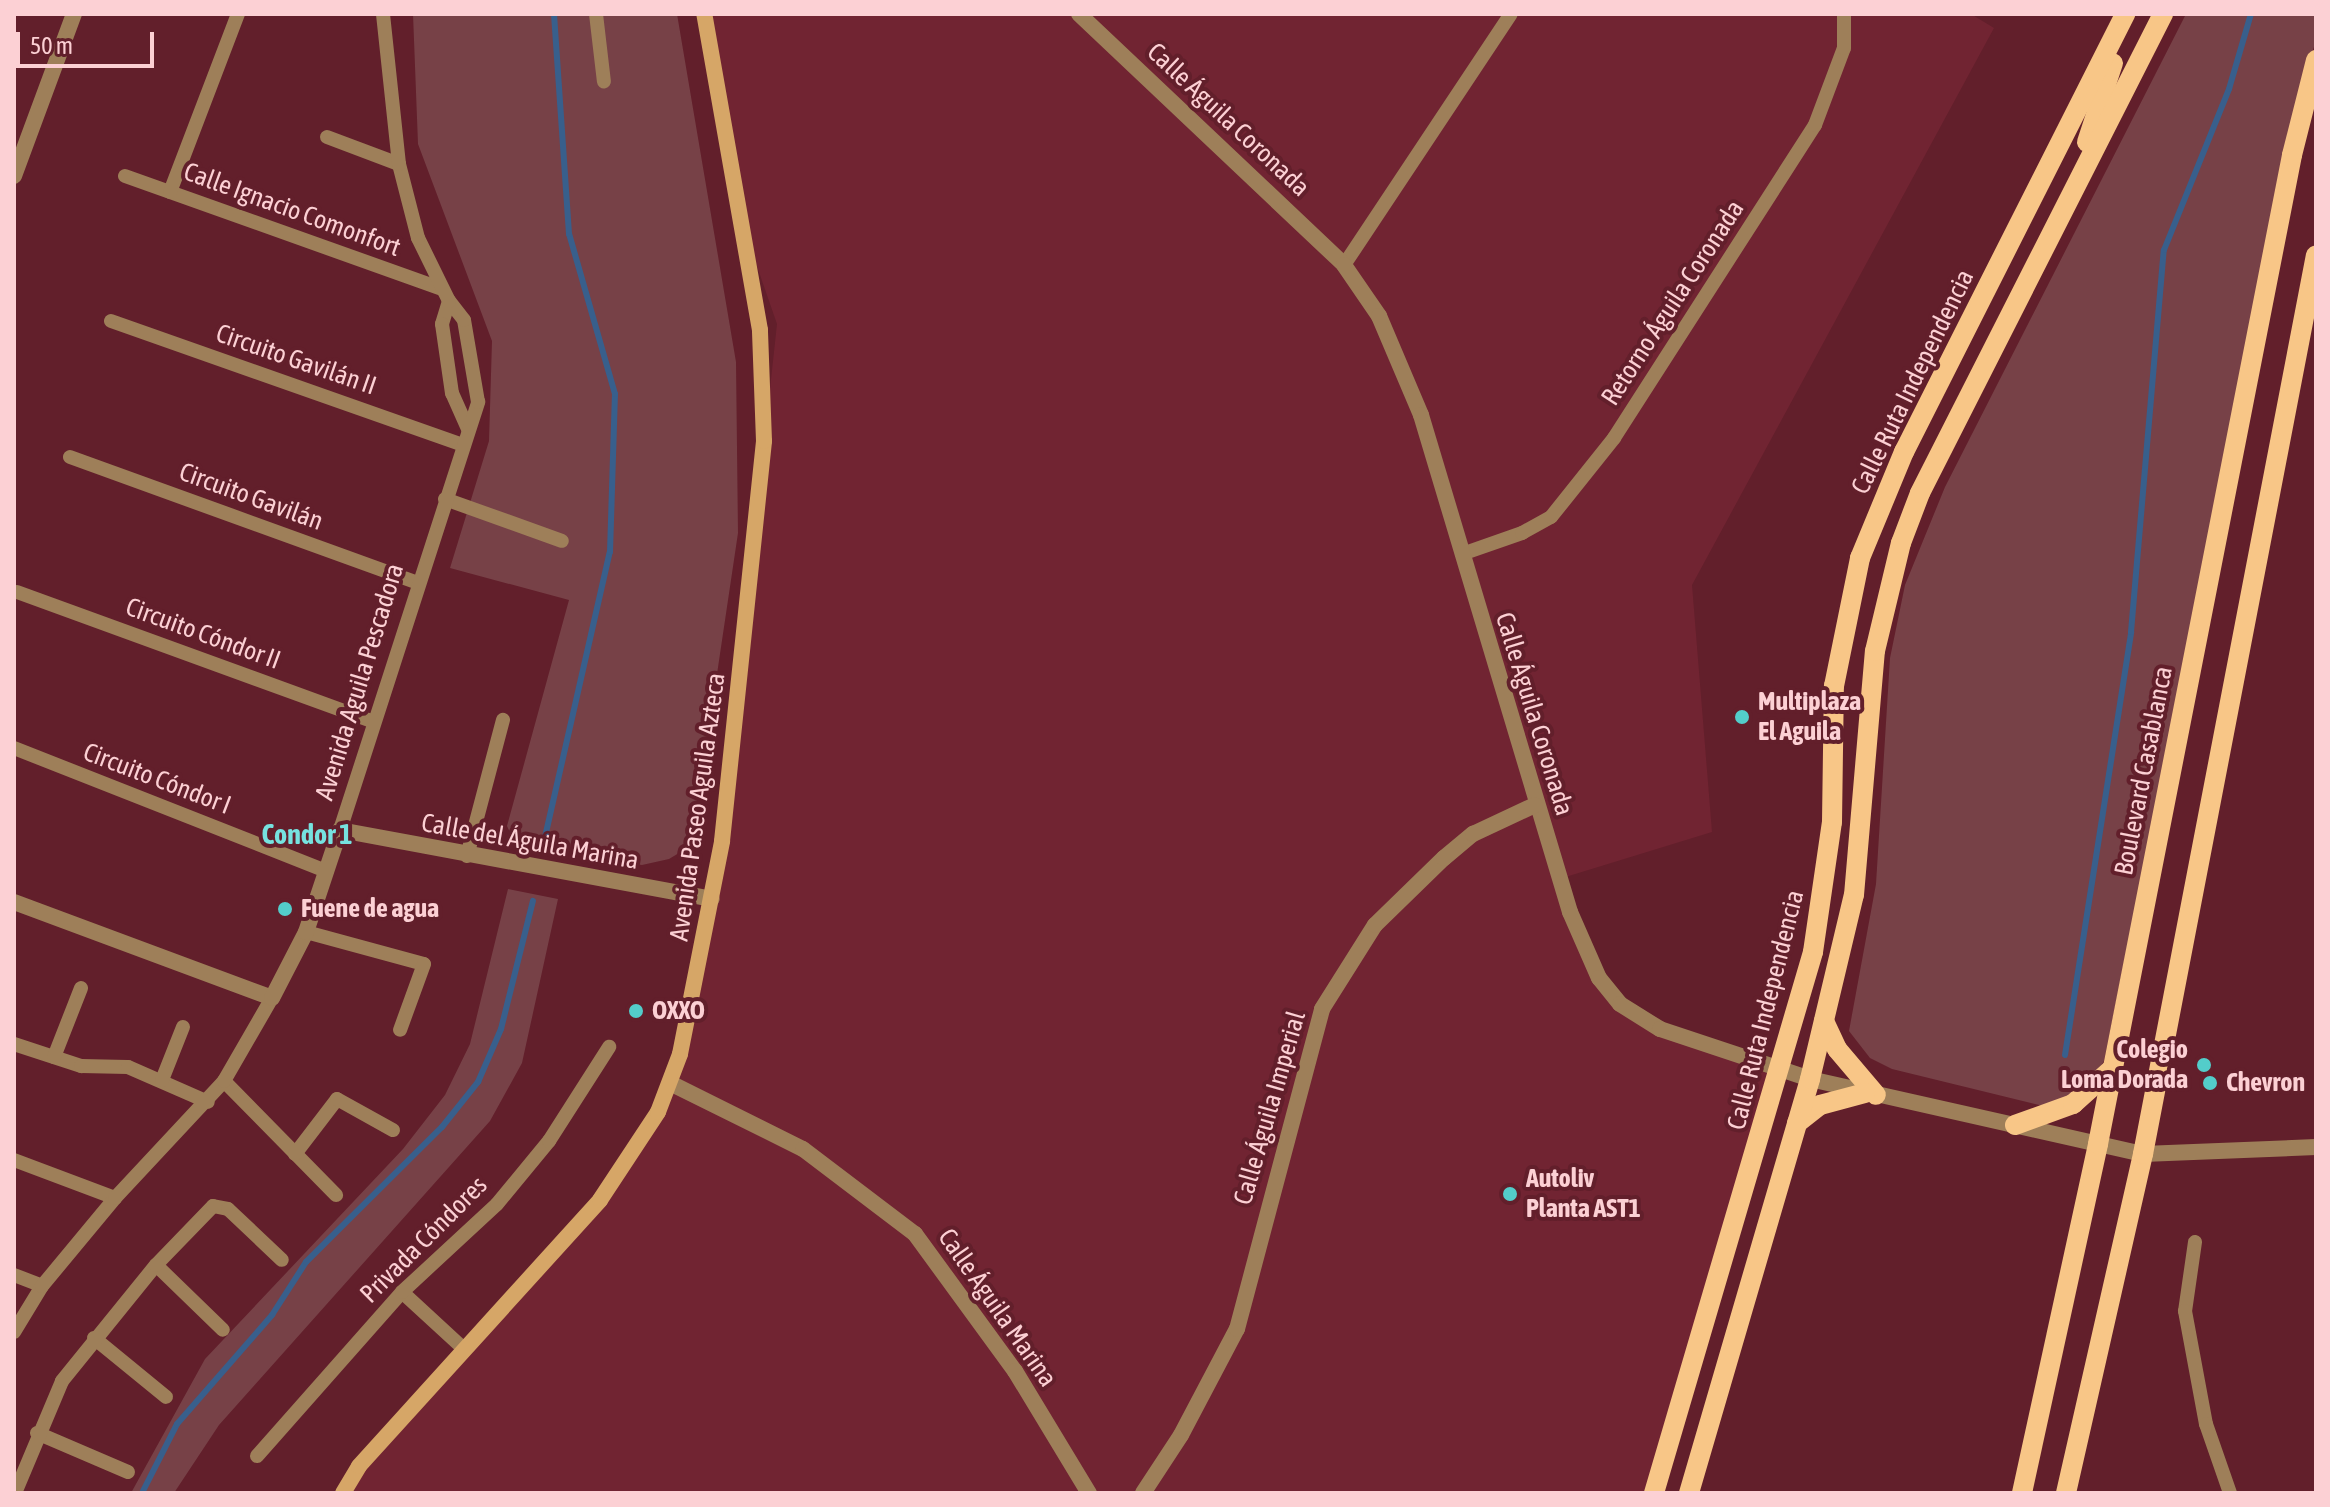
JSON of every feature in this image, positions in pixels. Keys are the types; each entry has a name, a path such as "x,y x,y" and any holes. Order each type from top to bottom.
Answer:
{"main road":[{"name":"Avenida Paseo Aguila Azteca","path":"343,1493 359,1466 600,1200 631,1158 670,1083 712,899 746,640 764,441 760,330 704,14"},
{"name":"Calle Ruta Independencia","path":"1654,1493 1781,1070 1824,887 1835,769 1834,686 1860,558 1904,452 2125,14"},
{"path":"2069,200 2107,78 2136,14"},
{"path":"1689,1493 1810,1079 1854,895 1875,651 1887,588 1920,493 2163,14"},
{"name":"Boulevard Casablanca","path":"2022,1493 2098,1144 2292,155 2316,60"},
{"path":"2066,1493 2143,1154 2316,255"},
{"path":"1797,1123 1820,1105 1870,1094 1837,1049 1824,1021"},
{"path":"2015,1125 2073,1104 2112,1069"}],"street":[{"path":"14,176 20,138 74,14"},
{"path":"170,192 238,14"},
{"name":"Avenida Aguila Pescadora","path":"14,1332 42,1286 115,1198 208,1102 224,1081 306,932 416,582 478,402 470,339 464,320 446,295 418,238 399,164 383,14"},
{"path":"596,14 604,82"},
{"name":"Calle Águila Coronada","path":"1079,14 1344,265 1379,316 1404,369 1570,912 1599,978 1620,1004 1660,1029 1810,1079 2143,1154 2316,1147"},
{"path":"1344,265 1511,14"},
{"name":"Retorno Águila Coronada","path":"1462,554 1522,533 1551,517 1606,450 1815,125 1844,48 1844,14"},
{"path":"327,137 399,164"},
{"name":"Calle Ignacio Comonfort","path":"125,176 446,295"},
{"path":"446,295 442,324 452,393 468,429"},
{"name":"Circuito Gavilán II","path":"111,321 464,445"},
{"name":"Circuito Gavilán","path":"70,457 416,582"},
{"path":"445,499 562,541"},
{"name":"Circuito Cóndor II","path":"17,592 372,721"},
{"path":"467,856 503,720"},
{"name":"Circuito Cóndor I","path":"14,748 327,871"},
{"name":"Calle Águila Imperial","path":"1143,1493 1181,1435 1237,1329 1322,1009 1375,925 1444,858 1473,834 1535,805"},
{"name":"Calle del Águila Marina","path":"340,830 467,856 712,899"},
{"path":"14,902 272,998"},
{"path":"306,932 424,964 400,1030"},
{"path":"54,1057 81,988"},
{"path":"162,1080 183,1027"},
{"path":"14,1044 99,1069 128,1067 208,1102"},
{"name":"Privada Cóndores","path":"257,1456 402,1292 497,1204 549,1141 609,1047"},
{"path":"224,1081 336,1195"},
{"name":"Calle Águila Marina","path":"670,1083 803,1149 915,1234 1015,1371 1089,1493"},
{"path":"295,1154 337,1099 393,1130"},
{"path":"14,1160 115,1198"},
{"path":"15,1493 37,1433 62,1381 156,1265 213,1206 228,1209 282,1260"},
{"path":"2195,1242 2185,1311 2206,1424 2230,1493"},
{"path":"156,1265 223,1330"},
{"path":"14,1275 42,1286"},
{"path":"402,1292 464,1349"},
{"path":"94,1338 166,1397"},
{"path":"37,1433 128,1472"}],"shaded area":[{"path":"413,14 677,14 736,362 738,533 696,815 684,850 669,859 642,865 603,859 512,837 507,826 569,600 450,568 489,441 492,341 418,144"},
{"path":"705,14 1971,14 1994,28 1692,585 1712,832 1559,879 1620,1004 1781,1070 1654,1493 346,1493 627,1163 668,1087 721,841 777,324 742,223"},
{"path":"2186,14 2316,14 2316,40 2298,101 2104,1061 2086,1090 2047,1107 1892,1069 1870,1058 1849,1031 1876,884 1890,658 1905,585 1945,487"},
{"path":"508,889 558,899 522,1063 490,1121 219,1425 174,1493 131,1493 205,1359 403,1149 445,1095 470,1044"}],"waterway":[{"path":"545,837 610,552 615,394 569,234 554,14"},
{"path":"2065,1055 2131,632 2164,250 2229,89 2251,14"},
{"path":"142,1493 177,1424 272,1315 306,1262 442,1127 478,1082 501,1029 533,901"}],"place":[{"name":"Multiplaza El Aguila","path":"1742,717"},
{"name":"Fuene de agua","path":"285,909"},
{"name":"OXXO","path":"636,1011"},
{"name":"Colegio Loma Dorada","path":"2204,1065"},
{"name":"Chevron","path":"2210,1083"},
{"name":"Autoliv Planta AST1","path":"1510,1194"}],"district":[{"name":"Condor 1","path":"307,834"}]}
